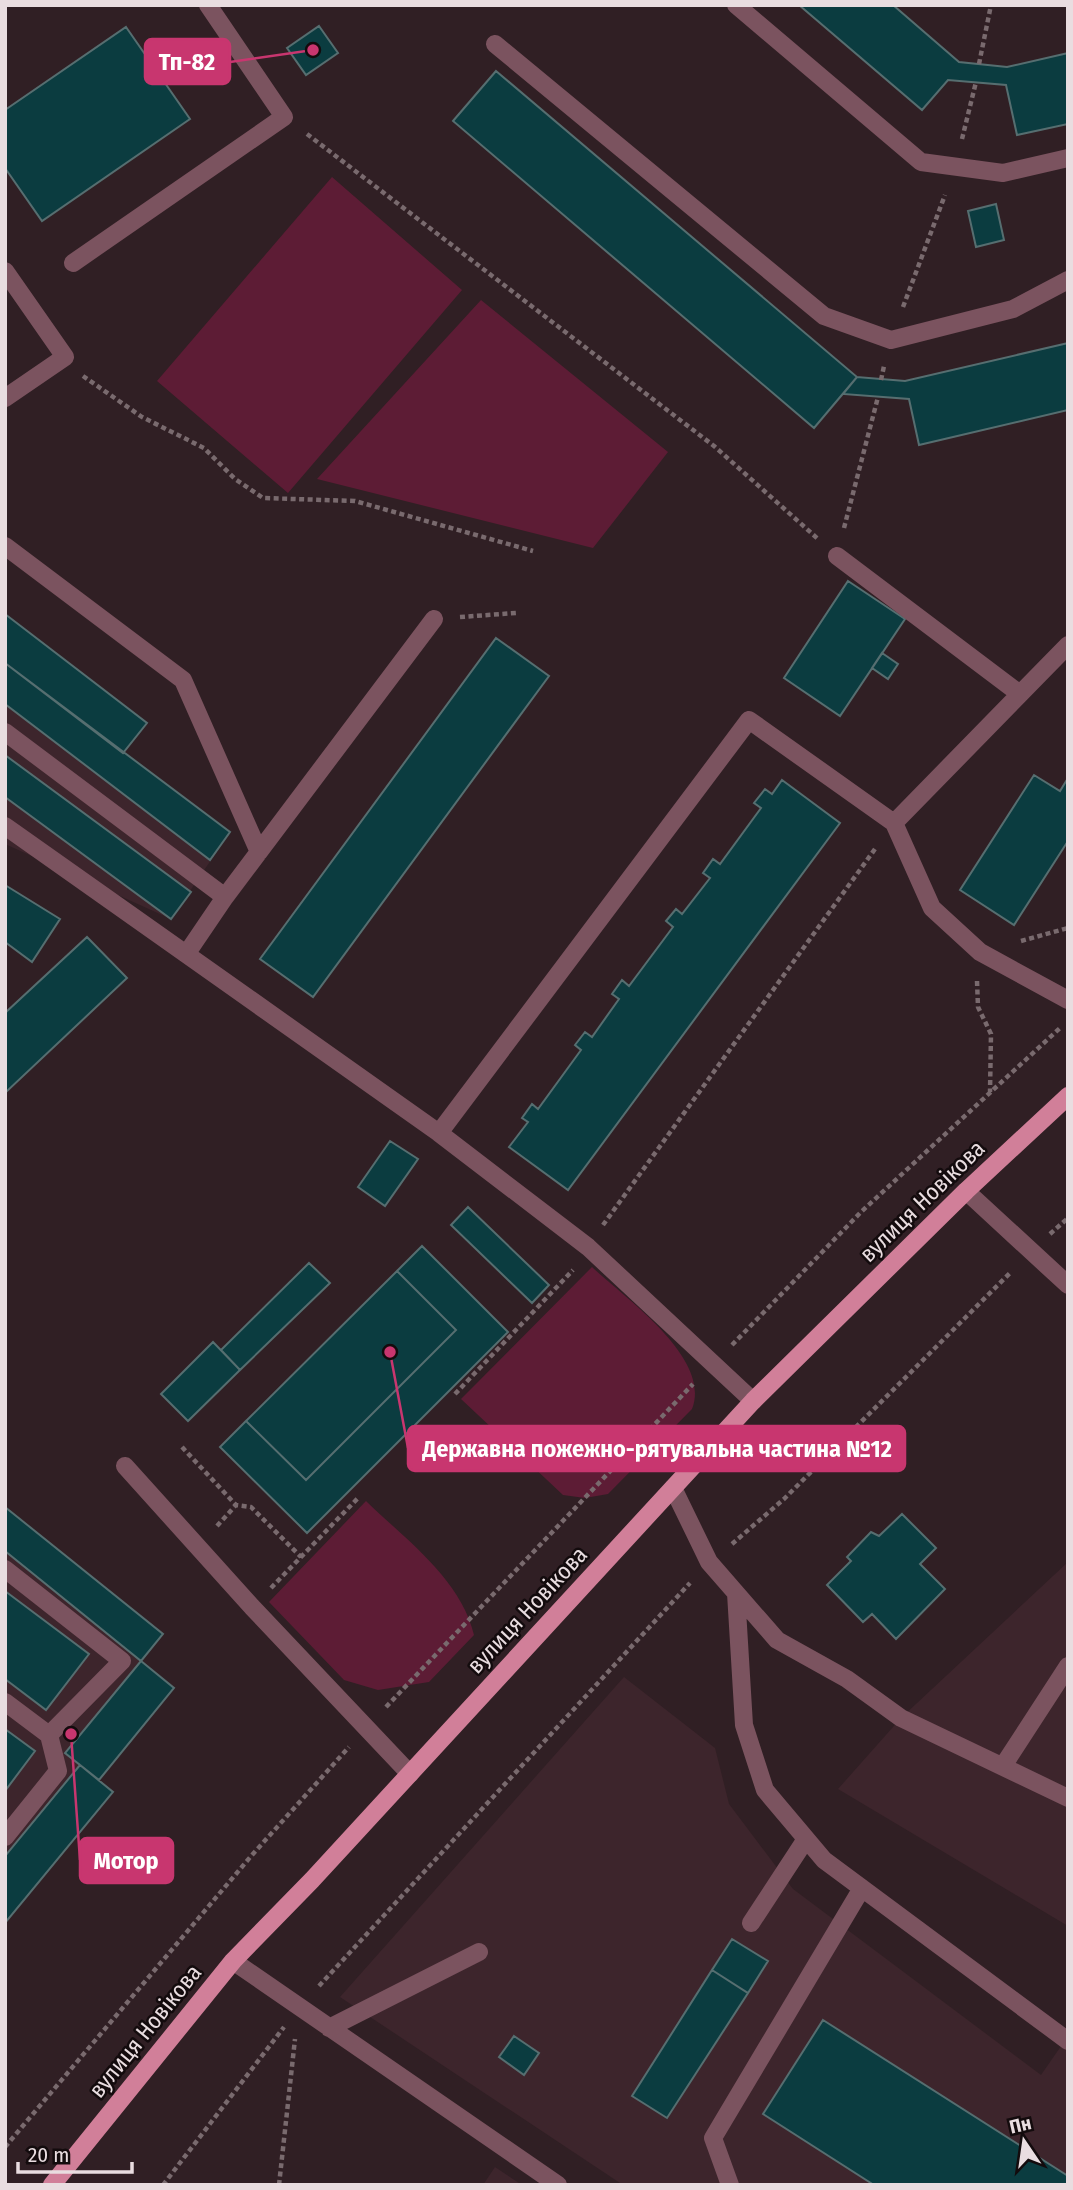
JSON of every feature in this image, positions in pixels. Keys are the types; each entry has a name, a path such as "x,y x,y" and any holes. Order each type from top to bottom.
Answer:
{"main road":[{"name":"вулиця Новікова","path":"52,2185 233,1961 410,1774 753,1401 966,1191 1068,1096"}],"lane":[{"path":"73,263 284,117 208,5"},
{"path":"736,5 921,162 1003,173 1068,158"},
{"path":"495,44 824,316 891,340 1013,309 1068,280"},
{"path":"5,271 65,357 5,398"},
{"path":"5,546 183,680 259,852"},
{"path":"837,556 1020,694"},
{"path":"187,953 225,897 434,619"},
{"path":"894,823 1068,645"},
{"path":"439,1133 750,720 894,823 932,908 980,953 1068,1000"},
{"path":"5,732 225,897"},
{"path":"5,826 439,1133 588,1247 753,1401"},
{"path":"966,1191 1068,1285"},
{"path":"125,1466 252,1607 410,1774"},
{"path":"673,1488 709,1562 777,1640 847,1679 901,1718 1068,1798"},
{"path":"5,1569 122,1661 49,1735"},
{"path":"736,1593 744,1725 765,1790 824,1860 1068,2041"},
{"path":"1003,1766 1068,1667"},
{"path":"5,1702 49,1735 58,1771 5,1837"},
{"path":"751,1923 806,1839"},
{"path":"730,2185 713,2138 862,1888"},
{"path":"328,2028 478,1952"},
{"path":"233,1961 558,2185"}],"path":[{"path":"979,64 991,5"},
{"path":"881,380 891,340 956,167 976,82"},
{"path":"284,117 714,446 837,556 878,397"},
{"path":"65,357 86,379 142,417 204,449 235,479 263,498 355,500 533,551"},
{"path":"434,619 516,613"},
{"path":"456,1394 577,1266 588,1247 894,823"},
{"path":"980,953 978,1006 991,1034 990,1093"},
{"path":"376,1717 861,1212 1068,1020"},
{"path":"163,2185 299,2007 709,1562 784,1499 1068,1218"},
{"path":"182,1447 236,1505 251,1507 301,1556"},
{"path":"252,1607 358,1498"},
{"path":"198,1547 236,1505"},
{"path":"5,2147 252,1854 358,1737"},
{"path":"279,2185 299,2007"}],"shaded area":[{"path":"332,177 462,290 288,493 157,381"},
{"path":"481,300 668,452 593,548 317,479"},
{"path":"5,614 147,723 124,753 230,832 171,919 5,844"},
{"path":"592,1267 644,1313 678,1350 690,1370 695,1390 692,1409 608,1494 585,1498 563,1495 461,1399"},
{"path":"366,1501 414,1545 444,1578 467,1615 474,1635 429,1682 378,1690 344,1680 269,1602"},
{"path":"5,1507 163,1634 141,1661 174,1688 99,1779 113,1792 5,1923"},
{"path":"1068,1562 1068,1926 838,1789 901,1718"},
{"path":"624,1677 715,1748 729,1804 793,1889 1041,2075 1068,2036 1068,2185 623,2185 340,1997"},
{"path":"495,2167 522,2185 483,2185"}],"building":[{"path":"799,5 893,5 959,62 1007,67 1068,53 1068,124 1017,135 1006,85 948,80 922,110"},
{"path":"319,26 338,53 306,75 287,48"},
{"path":"126,27 190,119 42,221 5,168 5,110"},
{"path":"496,71 857,377 814,428 453,121"},
{"path":"996,204 1004,240 976,247 968,211"},
{"path":"1068,343 1068,410 919,445 909,399 843,394 857,377 905,381"},
{"path":"848,581 905,619 840,716 784,678"},
{"path":"5,614 147,723 123,753 5,663"},
{"path":"496,638 549,676 313,997 260,959"},
{"path":"882,653 898,664 888,679 872,668"},
{"path":"5,663 230,832 210,860 5,704"},
{"path":"5,755 191,892 171,919 5,797"},
{"path":"1034,775 1060,791 1068,778 1068,841 1014,925 960,890"},
{"path":"782,780 840,823 568,1190 509,1147 528,1122 522,1118 532,1104 538,1109 581,1050 575,1045 585,1032 592,1037 619,999 612,994 622,980 629,986 673,927 666,921 676,909 682,914 710,878 703,873 713,859 720,864 761,808 754,803 765,789 772,794"},
{"path":"5,885 60,919 32,962 5,942"},
{"path":"87,937 127,978 5,1093 5,1013"},
{"path":"390,1141 418,1159 385,1206 358,1187"},
{"path":"468,1207 549,1285 532,1303 451,1225"},
{"path":"422,1246 508,1332 307,1533 220,1447 246,1421 306,1480 456,1330 397,1271"},
{"path":"309,1263 330,1283 240,1370 221,1350"},
{"path":"397,1271 456,1330 306,1480 246,1421"},
{"path":"213,1342 240,1370 188,1421 161,1394"},
{"path":"5,1507 163,1634 141,1661 5,1551"},
{"path":"902,1514 936,1548 920,1564 945,1589 896,1639 872,1614 863,1622 827,1585 851,1561 847,1557 871,1532 879,1536"},
{"path":"5,1591 89,1654 46,1710 5,1679"},
{"path":"141,1661 174,1688 99,1780 65,1753"},
{"path":"5,1729 35,1751 5,1791"},
{"path":"80,1765 113,1792 5,1923 5,1856"},
{"path":"732,1939 768,1961 748,1993 712,1970"},
{"path":"712,1970 748,1993 667,2118 632,2096"},
{"path":"823,2020 1068,2176 1068,2185 874,2185 763,2114"},
{"path":"514,2036 539,2053 524,2075 499,2057"}],"place":[{"name":"Тп-82","path":"313,50"},
{"name":"Державна пожежно-рятувальна частина №12","path":"390,1352"},
{"name":"Мотор","path":"71,1734"}]}
